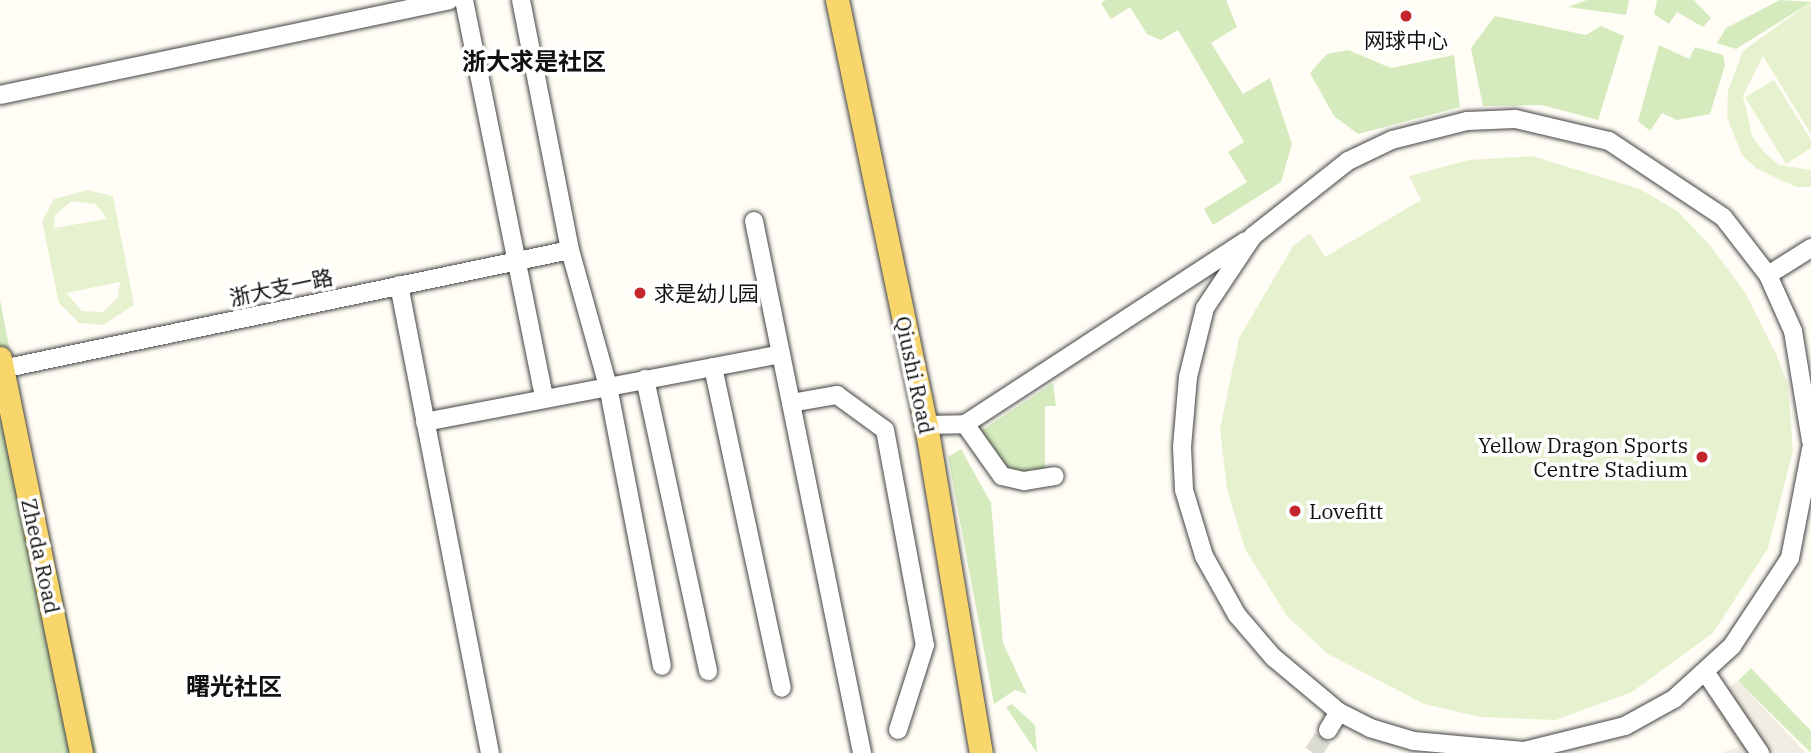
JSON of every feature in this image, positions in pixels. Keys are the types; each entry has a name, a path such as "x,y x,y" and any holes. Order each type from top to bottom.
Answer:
{"main road":[{"name":"Qiushi Road","path":"837,0 926,425 981,753"},
{"name":"Zheda Road","path":"1,363 81,753"}],"street":[{"path":"0,95 449,0"},
{"path":"464,0 514,261 544,398"},
{"path":"521,0 570,250 608,386 662,666"},
{"path":"926,425 965,424 1253,236 1348,161 1392,140 1467,121 1515,119 1609,141 1632,152 1723,217 1768,275 1793,331 1810,416 1811,441"},
{"path":"754,221 862,753"},
{"path":"1253,236 1205,308 1188,377 1184,490 1204,556 1237,615 1272,657 1339,712 1414,741 1524,751 1625,726 1706,673 1782,577 1800,523 1811,449"},
{"path":"1768,275 1811,248"},
{"name":"浙大支一路","path":"1,363 570,250"},
{"path":"398,285 490,753"},
{"path":"425,422 782,354"},
{"path":"713,366 782,688"},
{"path":"645,379 708,671"},
{"path":"791,403 837,395 886,430 925,645 898,730"},
{"path":"965,424 992,467 1012,479 1055,475"},
{"path":"1706,673 1760,753"},
{"path":"1328,730 1339,712"}],"green space":[{"path":"1106,0 1226,0 1237,27 1211,43 1243,94 1270,78 1292,144 1281,182 1213,225 1204,209 1247,182 1228,152 1244,142 1178,30 1161,40 1147,34 1130,7 1111,19 1101,3"},
{"path":"1587,0 1629,0 1626,15 1568,7"},
{"path":"1657,0 1694,0 1711,18 1703,27 1677,12 1669,24 1654,14"},
{"path":"1780,0 1811,2 1736,49 1717,43 1726,28"},
{"path":"1811,2 1811,134 1763,56 1743,96 1752,136 1764,152 1779,165 1811,170 1811,187 1796,187 1757,169 1742,155 1727,117 1728,91 1743,51"},
{"path":"1495,16 1586,35 1601,26 1624,36 1598,120 1542,105 1483,106 1471,48"},
{"path":"1659,45 1689,59 1695,47 1723,55 1725,65 1710,114 1677,120 1662,113 1650,131 1638,121"},
{"path":"1348,50 1391,68 1454,55 1460,107 1358,134 1334,116 1310,73 1327,54"},
{"path":"1774,80 1811,140 1811,148 1786,164 1745,97"},
{"path":"1532,156 1640,189 1677,211 1708,243 1745,292 1776,354 1788,385 1793,451 1768,548 1713,633 1632,692 1556,720 1480,717 1424,704 1328,654 1287,616 1245,549 1227,489 1220,429 1239,338 1293,246 1310,233 1325,257 1421,200 1409,176 1469,160"},
{"path":"87,190 113,196 134,305 103,325 79,323 59,303 42,221 54,199","holes":["72,201 96,204 107,219 54,228 55,215","120,282 118,297 103,312 82,311 66,293"]},
{"path":"0,300 20,403 97,753 0,753"},
{"path":"1053,383 1056,406 1045,406 1045,472 1012,472 978,433"},
{"path":"961,449 991,503 1003,643 1027,694 1015,690 994,704 948,457"},
{"path":"1751,668 1811,731 1811,753 1738,681"},
{"path":"1012,704 1035,725 1037,753 1006,707"}],"shaded area":[{"path":"1738,681 1806,753 1721,753 1739,747 1710,701"}],"tunnel":[{"path":"1313,753 1328,730"}],"place":[{"name":"网球中心","path":"1406,16"},
{"name":"求是幼儿园","path":"640,293"},
{"name":"Yellow Dragon Sports Centre Stadium","path":"1702,457"},
{"name":"Lovefitt","path":"1295,511"}],"district":[{"name":"浙大求是社区","path":"534,62"},
{"name":"曙光社区","path":"234,687"}]}
